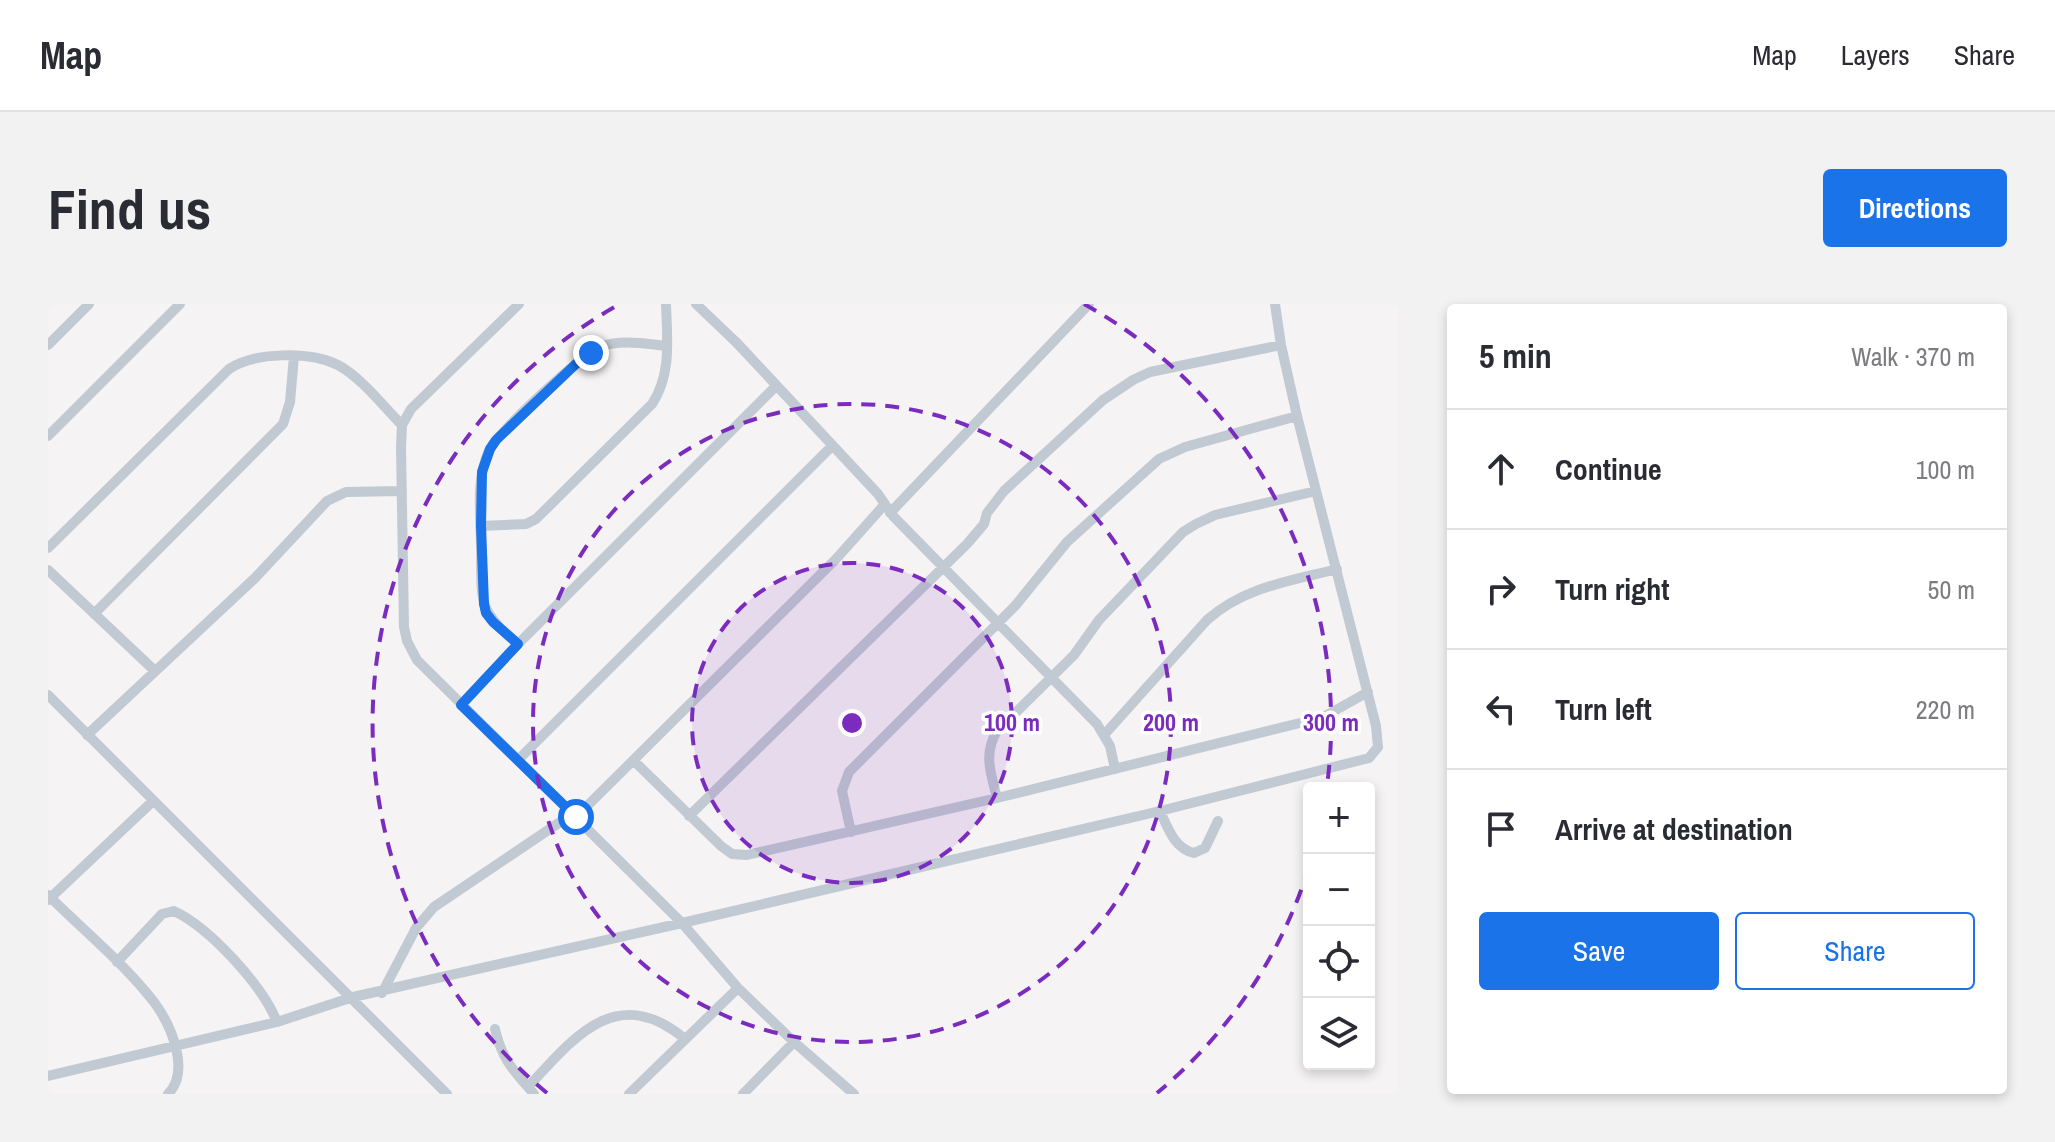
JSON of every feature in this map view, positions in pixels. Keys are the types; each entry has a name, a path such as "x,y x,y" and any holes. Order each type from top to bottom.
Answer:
{"street":[{"path":"48,345 89,304"},
{"path":"48,436 180,304"},
{"path":"519,304 411,409 402,425 404,627 407,641 425,670 519,759 682,923 738,988 853,1094"},
{"path":"481,526 526,524 543,514 652,404 663,385 667,346 666,304"},
{"path":"696,304 832,446 887,509 1085,710 1104,735 1115,769"},
{"path":"382,993 416,928 434,907 574,816 634,761 1089,304"},
{"path":"48,1076 277,1022 353,997 382,993 1160,811 1369,758 1377,751 1378,741 1368,692 1297,416 1275,304"},
{"path":"518,644 502,632 486,613 482,593 482,472 490,449 578,362 601,347 634,343 667,346"},
{"path":"689,816 977,534 987,513 1004,491 1119,388 1163,369 1281,345"},
{"path":"48,548 229,369 251,358 294,356 338,365 402,425"},
{"path":"94,614 283,424 290,402 294,356"},
{"path":"461,705 776,386"},
{"path":"851,832 842,791 849,772 1022,598 1067,542 1159,459 1185,447 1297,416"},
{"path":"519,759 832,446"},
{"path":"87,735 255,578 327,501 346,492 402,491"},
{"path":"997,798 989,767 990,743 1009,719 1074,655 1099,620 1169,545 1196,524 1215,515 1316,491"},
{"path":"1104,735 1223,605 1264,587 1337,569"},
{"path":"48,570 155,671"},
{"path":"634,761 721,846 739,856 765,853 997,798 1327,715 1368,692"},
{"path":"48,695 447,1094"},
{"path":"153,801 49,898 117,962 154,1001 164,1017 174,1045 179,1078 168,1094"},
{"path":"1160,811 1171,835 1183,849 1194,853 1205,848 1218,821"},
{"path":"117,962 162,914 174,911 191,921 248,976 268,1001 277,1022"},
{"path":"629,1094 738,988"},
{"path":"495,1029 502,1054 531,1090 573,1038 597,1022 643,1015 663,1022 685,1039"},
{"path":"743,1094 794,1042"}],"route":[{"path":"576,817 461,705 518,644 502,632 486,613 482,593 481,485 486,459 496,440 591,353"}]}
